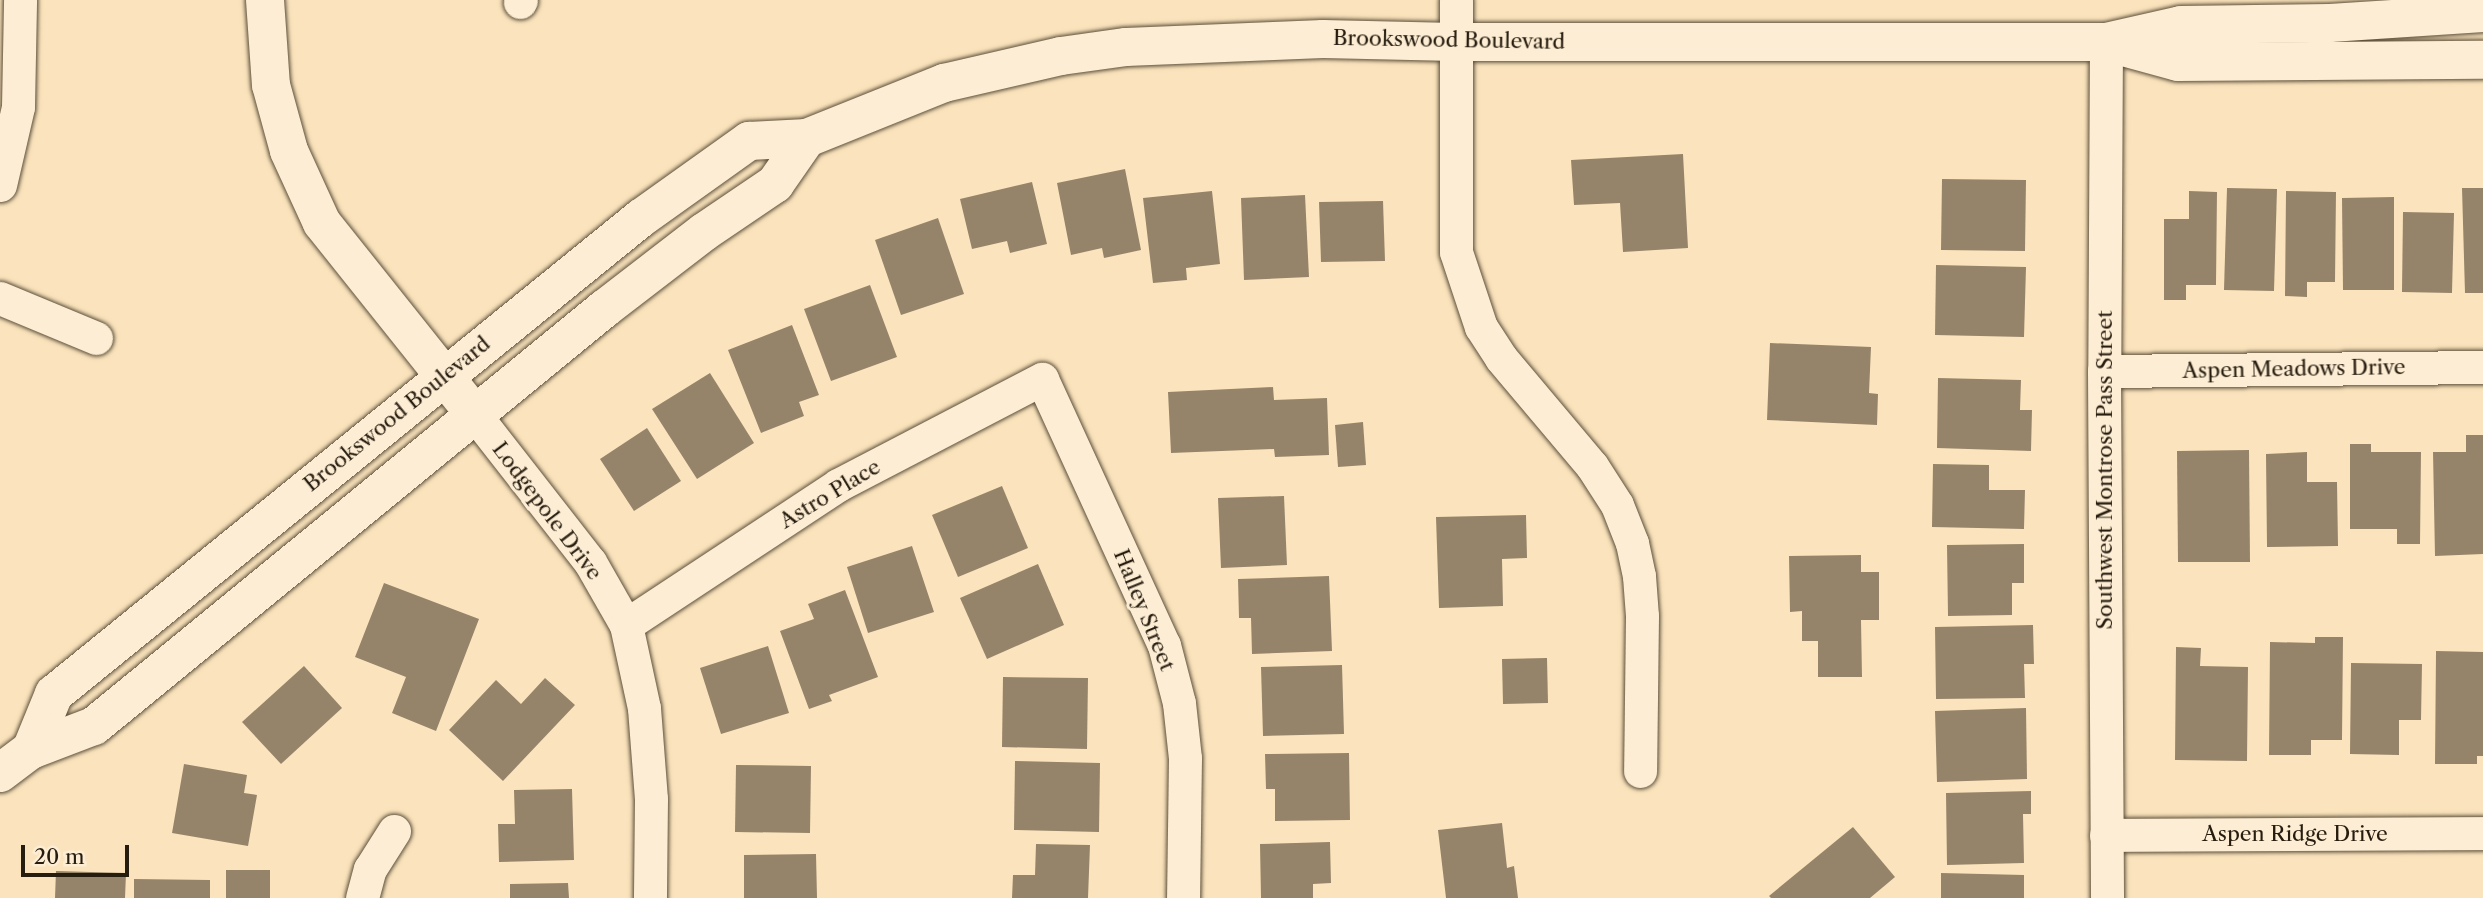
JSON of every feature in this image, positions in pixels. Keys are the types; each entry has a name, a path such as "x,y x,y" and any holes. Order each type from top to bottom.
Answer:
{"main road":[{"path":"265,0 271,85 289,151 322,223 475,415"},
{"path":"2106,43 2181,25 2330,23 2483,13"},
{"name":"Brookswood Boulevard","path":"31,750 54,694 662,202 749,141 807,138 944,83 1018,64 1094,50 1323,39 1455,43 2106,43"},
{"path":"2106,43 2178,62 2483,60"},
{"path":"0,773 31,750 94,726 632,286 722,219 775,184 807,138"}],"street":[{"path":"0,185 18,107 20,0"},
{"path":"1456,0 1456,252 1481,327 1501,358 1592,466 1618,505 1632,542 1639,576 1642,616 1640,771"},
{"name":"Southwest Montrose Pass Street","path":"2106,43 2104,371 2107,898"},
{"path":"0,298 96,338"},
{"name":"Aspen Meadows Drive","path":"2104,371 2483,367"},
{"name":"Astro Place","path":"626,625 838,485 1042,379"},
{"name":"Halley Street","path":"1042,379 1167,657 1179,703 1185,758 1183,898"},
{"name":"Lodgepole Drive","path":"475,415 590,562 626,625 644,708 651,799 650,898"},
{"path":"362,898 370,869 394,831"},
{"name":"Aspen Ridge Drive","path":"2106,835 2483,834"}],"building":[{"path":"1683,154 1688,248 1623,252 1620,203 1574,205 1571,160"},
{"path":"1125,169 1141,250 1104,258 1102,248 1071,255 1057,183"},
{"path":"1942,179 2026,180 2025,251 1941,250"},
{"path":"1032,182 1047,244 1010,253 1007,241 972,249 960,199"},
{"path":"2227,188 2277,189 2274,291 2224,290"},
{"path":"2462,188 2483,188 2483,293 2465,293"},
{"path":"1212,191 1220,264 1186,268 1187,280 1153,283 1143,198"},
{"path":"2189,191 2217,192 2216,285 2186,285 2186,300 2164,300 2164,219 2189,219"},
{"path":"2286,191 2336,192 2335,282 2307,282 2307,297 2285,296"},
{"path":"1305,195 1309,277 1244,280 1241,198"},
{"path":"2394,197 2394,290 2343,290 2342,198"},
{"path":"1383,201 1385,261 1321,262 1319,202"},
{"path":"2403,212 2454,213 2452,293 2402,292"},
{"path":"938,218 964,294 901,315 875,240"},
{"path":"1936,265 2026,267 2024,337 1935,335"},
{"path":"870,285 897,357 831,381 804,309"},
{"path":"792,325 819,395 799,402 804,416 761,433 728,350"},
{"path":"1770,343 1871,347 1869,393 1878,394 1877,425 1767,420"},
{"path":"710,373 754,443 697,479 652,409"},
{"path":"1938,378 2021,380 2020,410 2032,410 2031,451 1937,448"},
{"path":"1273,387 1274,400 1327,398 1329,455 1275,457 1274,449 1171,453 1168,392"},
{"path":"1363,422 1366,465 1338,467 1335,425"},
{"path":"647,428 681,481 634,511 600,459"},
{"path":"2466,435 2483,435 2483,554 2435,556 2433,452 2466,452"},
{"path":"2350,444 2371,444 2371,452 2421,452 2420,544 2397,544 2397,529 2350,529"},
{"path":"2249,450 2250,562 2178,562 2177,451"},
{"path":"2307,452 2307,482 2337,482 2338,546 2267,547 2266,454"},
{"path":"1933,464 1989,465 1989,490 2025,490 2024,529 1932,527"},
{"path":"1002,486 1028,548 958,577 932,515"},
{"path":"1284,496 1287,565 1221,568 1218,498"},
{"path":"1526,515 1527,558 1502,559 1503,606 1439,608 1436,517"},
{"path":"2024,544 2024,583 2012,583 2012,615 1948,616 1947,545"},
{"path":"912,546 934,612 868,633 847,567"},
{"path":"1861,555 1861,572 1879,572 1879,620 1861,620 1862,677 1818,677 1818,641 1802,641 1802,611 1790,612 1789,556"},
{"path":"1038,564 1064,625 987,659 960,598"},
{"path":"1329,576 1332,651 1252,654 1251,618 1239,618 1238,579"},
{"path":"384,583 479,619 436,731 392,713 406,677 355,657"},
{"path":"845,590 878,677 829,695 832,701 809,709 780,631 814,619 808,604"},
{"path":"2033,625 2034,664 2024,664 2025,698 1936,699 1935,627"},
{"path":"2315,637 2343,637 2342,740 2311,740 2311,755 2269,755 2270,642 2315,643"},
{"path":"768,646 789,713 721,734 700,668"},
{"path":"2176,647 2201,648 2200,666 2248,667 2247,761 2175,760"},
{"path":"2436,651 2483,652 2483,756 2477,756 2477,764 2435,764"},
{"path":"1547,658 1548,703 1503,704 1502,659"},
{"path":"2351,663 2422,664 2421,720 2399,720 2399,755 2350,754"},
{"path":"1342,665 1344,734 1263,736 1261,667"},
{"path":"304,666 342,708 281,764 242,722"},
{"path":"1003,677 1088,678 1087,749 1002,747"},
{"path":"545,678 575,705 503,781 449,730 496,680 521,704"},
{"path":"2026,708 2027,779 1937,782 1935,711"},
{"path":"1349,753 1350,820 1275,821 1275,789 1266,789 1265,754"},
{"path":"1015,761 1100,763 1099,832 1014,830"},
{"path":"184,764 247,775 244,793 257,795 248,846 172,833"},
{"path":"736,765 811,766 810,833 735,832"},
{"path":"572,789 574,860 499,862 498,824 515,824 514,790"},
{"path":"2031,791 2031,814 2023,814 2024,863 1947,865 1946,793"},
{"path":"1502,823 1507,868 1514,866 1518,898 1446,898 1438,830"},
{"path":"1853,827 1895,877 1870,898 1769,896"},
{"path":"1330,842 1331,883 1313,884 1313,898 1261,898 1260,844"},
{"path":"1036,844 1090,845 1088,898 1012,898 1013,875 1035,875"},
{"path":"816,854 817,898 744,898 744,855"},
{"path":"226,870 270,870 270,898 226,898"},
{"path":"56,871 126,873 125,898 55,898"},
{"path":"1941,873 2024,875 2024,898 1941,898"},
{"path":"134,879 210,880 210,898 134,898"},
{"path":"568,883 569,898 510,898 510,884"}]}
